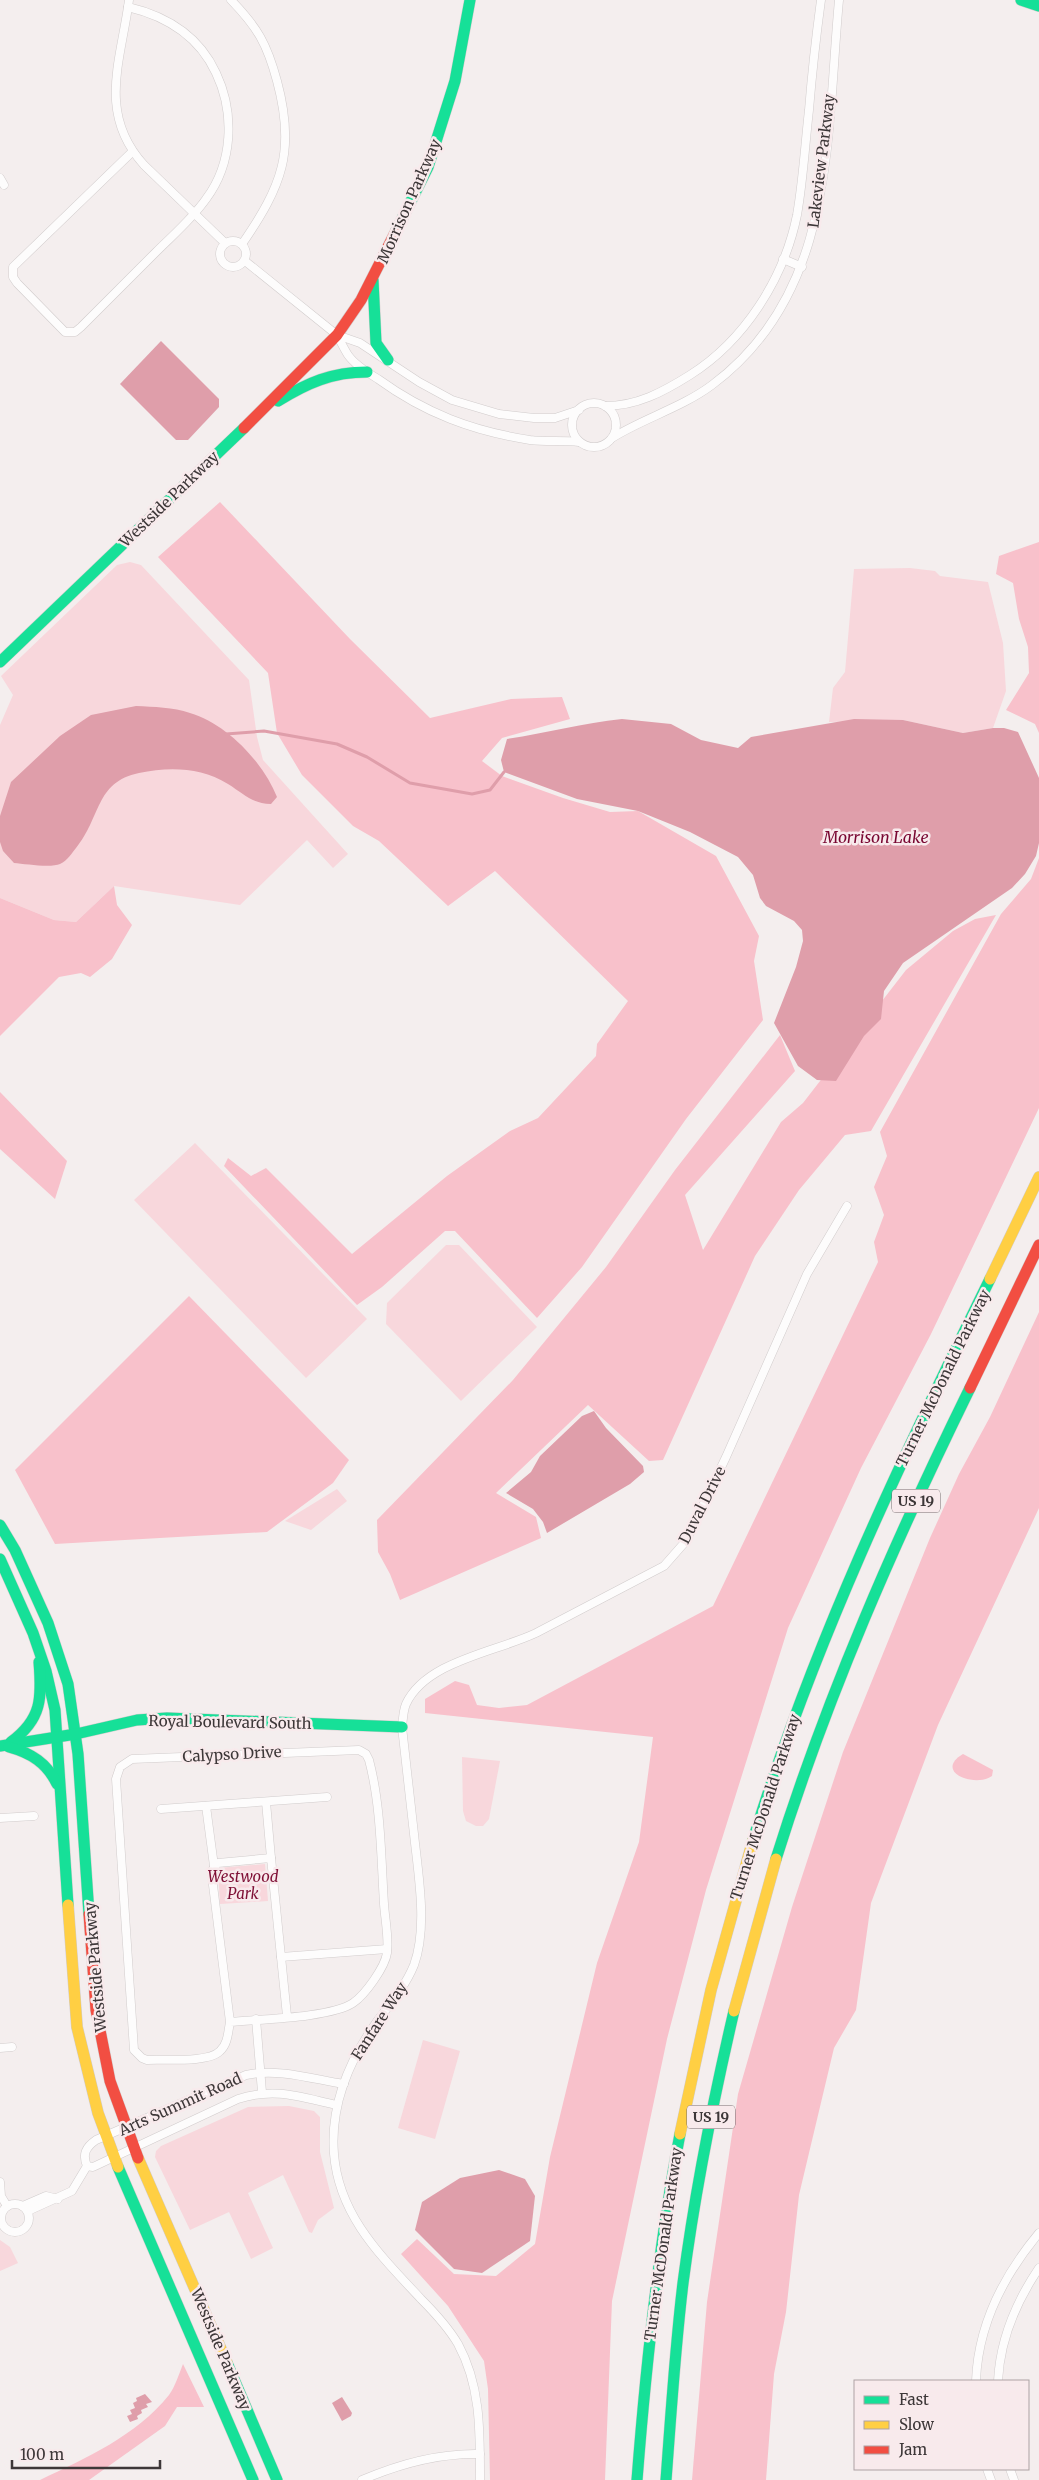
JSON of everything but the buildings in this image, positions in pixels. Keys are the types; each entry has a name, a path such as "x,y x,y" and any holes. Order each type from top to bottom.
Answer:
{"main road":[{"name":"Morrison Parkway","path":"337,335 362,300 428,167 455,81 470,0"},
{"path":"1021,0 1039,6"},
{"path":"373,279 376,343 388,360"},
{"name":"Westside Parkway","path":"0,662 337,335"},
{"path":"259,412 312,380 342,371 367,372"},
{"name":"Turner McDonald Parkway","path":"637,2480 651,2319 675,2156 704,2014 747,1856 799,1703 853,1570 1039,1177"},
{"name":"Turner McDonald Parkway","path":"666,2480 675,2352 699,2178 730,2022 774,1865 826,1711 866,1611 915,1503 1039,1245"},
{"name":"Westside Parkway","path":"0,1525 15,1550 48,1622 68,1684 76,1734 96,2010 110,2081 134,2148 277,2480"},
{"name":"Westside Parkway","path":"0,1559 36,1638 51,1688 55,1710 59,1789 78,2027 92,2096 114,2157 224,2417 254,2480"},
{"path":"2,1745 24,1734 40,1707 41,1692 36,1638"},
{"name":"Royal Boulevard South","path":"2,1745 76,1734 137,1720 167,1718 402,1727"},
{"path":"2,1745 24,1750 34,1755 50,1771 59,1789"}],"street":[{"path":"231,0 250,22 269,52 285,110 286,130 284,158 278,182 266,209 242,244"},
{"name":"Lakeview Parkway","path":"605,406 634,403 666,390 700,369 730,342 754,313 772,286 784,259 797,217 820,0"},
{"name":"Lakeview Parkway","path":"612,438 631,427 675,408 712,385 745,356 775,319 789,296 802,267 818,212 839,0"},
{"path":"132,152 13,267 13,277 17,283 60,329 70,333 81,327 194,214 216,185 226,155 229,120 221,82 212,65 191,38 165,20 129,3 115,86 115,99 120,128 132,152 194,214 225,243"},
{"path":"234,241 242,244 246,252 245,261 234,268 223,263 220,250 225,243 234,241"},
{"path":"784,259 802,267"},
{"path":"245,261 337,335 360,343 419,382 452,400 499,414 534,418 554,418 591,404 605,406 611,411 616,424 612,438 600,447 555,439 532,440 495,434 445,419 405,399 367,372 349,357 337,335"},
{"path":"578,410 574,416 572,430 579,442"},
{"name":"Duval Drive","path":"402,1727 405,1707 409,1699 425,1680 441,1669 514,1644 664,1566 675,1556 686,1541 726,1457 807,1274 847,1206"},
{"name":"Fanfare Way","path":"402,1727 417,1860 421,1925 419,1945 414,1965 402,1988 355,2054 337,2105 334,2154 340,2186 348,2207 371,2245 440,2318 457,2342 476,2389 480,2480"},
{"name":"Calypso Drive","path":"359,1750 366,1754 371,1767 380,1836 387,1949 387,1954 368,1988 354,2002 329,2012 230,2022 226,2043 221,2051 208,2057 147,2060 142,2058 134,2050 116,1779 120,1767 132,1759 359,1750"},
{"path":"161,1809 327,1797"},
{"path":"266,1802 287,2016"},
{"path":"206,1806 214,1866 213,1885 230,2022"},
{"path":"0,1818 34,1816"},
{"path":"214,1866 218,1863 271,1858"},
{"path":"281,1957 387,1949"},
{"path":"256,2019 258,2072 262,2092"},
{"path":"0,2048 12,2047"},
{"name":"Arts Summit Road","path":"337,2105 281,2093 262,2092 238,2099 94,2167 88,2166 84,2153 89,2145 106,2137 235,2079 258,2072 277,2073 344,2084"},
{"path":"7,2206 16,2204 25,2208 58,2199 72,2191 88,2166"},
{"path":"0,2182 1,2196 7,2206"},
{"path":"7,2206 1,2218 5,2227 13,2231 26,2227 29,2219 25,2208"},
{"path":"976,2380 984,2333 994,2303 1011,2270 1039,2233"},
{"path":"998,2380 1000,2358 1012,2318 1023,2293 1039,2268"},
{"path":"362,2480 430,2458 461,2454 480,2454"}],"green space":[{"path":"130,562 141,565 249,680 257,737 263,760 348,854 333,868 307,840 240,905 114,886 76,922 54,920 0,898 0,725 13,695 1,676 117,565"},
{"path":"910,568 935,571 940,576 988,582 1003,643 1006,691 993,728 963,733 903,720 829,722 833,688 845,672 854,569"},
{"path":"195,1143 367,1319 306,1378 134,1200"},
{"path":"446,1245 459,1245 537,1327 461,1401 386,1324 387,1303"},
{"path":"337,1489 347,1501 311,1530 285,1521"},
{"path":"462,1757 500,1761 489,1819 483,1826 476,1826 466,1821 463,1811"},
{"name":"Westwood Park","path":"265,1864 268,1901 220,1904 218,1868"},
{"path":"423,2040 460,2051 435,2139 398,2128"},
{"path":"289,2106 314,2111 320,2117 320,2152 334,2208 318,2220 312,2233 309,2232 283,2175 248,2193 273,2248 251,2259 229,2212 190,2230 155,2157 156,2151 161,2146 248,2107"},
{"path":"0,2240 10,2247 18,2263 0,2271"}],"shaded area":[{"path":"220,502 350,639 430,718 511,699 562,697 570,719 502,738 482,761 502,776 563,798 610,812 638,811 716,856 759,936 754,961 763,1020 686,1119 582,1267 537,1318 455,1231 445,1231 382,1287 357,1305 224,1166 228,1158 251,1176 266,1168 352,1254 447,1176 510,1131 538,1118 596,1056 597,1044 628,1001 495,871 448,906 379,841 353,826 302,775 277,733 268,673 158,557"},
{"path":"1039,542 1039,733 1035,724 1006,710 1029,673 1028,647 1019,619 1013,583 996,574 999,556"},
{"path":"1039,858 1039,1108 931,1334 861,1468 788,1628 706,1890 667,2039 612,2301 605,2480 490,2480 488,2389 484,2361 448,2306 401,2254 417,2239 454,2274 496,2276 535,2244 550,2157 597,1963 639,1842 653,1737 425,1713 425,1699 455,1681 469,1685 477,1705 499,1708 527,1705 713,1606 878,1262 874,1242 884,1215 874,1187 887,1156 880,1132 1001,914 1031,879"},
{"path":"114,886 117,905 132,925 112,959 90,977 81,973 59,977 0,1036 0,898 54,920 76,922"},
{"path":"996,915 871,1131 845,1135 799,1190 755,1256 663,1460 649,1461 588,1405 496,1493 536,1517 541,1538 400,1600 390,1574 378,1552 377,1520 513,1380 606,1267 675,1170 780,1035 795,1071 685,1195 703,1250 781,1122 803,1103 906,970 953,931 975,919"},
{"path":"0,1092 67,1161 55,1199 0,1149"},
{"path":"189,1296 349,1460 333,1483 267,1532 55,1544 15,1470"},
{"path":"1039,1312 1039,1508 938,1725 871,1903 856,2010 834,2048 799,2195 786,2312 774,2374 766,2480 692,2480 707,2302 738,2094 792,1907 843,1752 930,1538 959,1474 990,1417"},
{"path":"963,1754 993,1770 992,1776 976,1780 960,1776 952,1767 955,1761"},
{"path":"183,2364 204,2407 177,2407 165,2426 89,2480 40,2480 109,2445 156,2410 169,2395"}],"water":[{"path":"161,341 219,399 219,407 188,440 176,440 120,384"},
{"path":"136,706 184,711 204,718 217,726 230,735 253,758 271,784 277,797 271,804 258,802 217,778 195,771 173,769 139,773 114,784 106,793 84,837 63,862 51,866 14,863 3,851 0,842 0,816 11,782 60,736 91,715"},
{"name":"Morrison Lake","path":"622,719 671,724 701,740 738,748 751,737 854,719 903,720 963,733 993,728 1004,728 1018,732 1039,778 1039,843 1036,856 1025,874 1012,888 903,963 884,991 881,1019 864,1036 836,1081 817,1080 798,1066 774,1023 796,967 803,941 802,930 794,921 766,906 760,898 753,875 738,857 690,832 638,811 577,799 504,772 501,760 507,739"},
{"path":"594,1411 606,1428 643,1466 644,1472 630,1484 547,1533 543,1522 533,1509 506,1493 531,1472 540,1456 582,1416"},
{"path":"499,2170 525,2179 535,2196 530,2241 482,2273 454,2269 415,2230 422,2202 460,2178"},
{"path":"145,2394 152,2402 146,2404 148,2407 141,2410 142,2413 137,2416 138,2419 130,2422 127,2416 132,2414 130,2410 135,2408 133,2403 137,2401 136,2398"},
{"path":"342,2397 352,2413 351,2416 342,2421 332,2403"}],"waterway":[{"path":"226,734 264,731 337,744 367,757 410,783 472,794 490,790 504,772"}],"traffic: fast":[{"path":"396,231 428,167 455,81 470,0"},
{"path":"1021,0 1039,6"},
{"path":"373,280 376,343 388,360"},
{"path":"278,401 299,389 331,376 367,372"},
{"path":"0,662 244,428"},
{"path":"753,1840 803,1696 860,1555 923,1416 990,1279"},
{"path":"776,1859 817,1738 864,1620 915,1503 970,1388"},
{"path":"0,1525 15,1550 48,1623 68,1684 78,1754 89,1914"},
{"path":"0,1559 33,1633 46,1671 55,1710 68,1905"},
{"path":"11,1742 29,1725 38,1707 40,1697 39,1662"},
{"path":"0,1746 76,1734 137,1720 167,1718 402,1727"},
{"path":"9,1747 24,1752 38,1760 48,1770 57,1784"},
{"path":"666,2480 678,2332 693,2214 705,2146 734,2011"},
{"path":"637,2480 644,2393 654,2307 665,2220 680,2134"},
{"path":"118,2167 253,2480"},
{"path":"227,2363 277,2480"}],"traffic: slow":[{"path":"990,1279 1039,1177"},
{"path":"680,2134 711,1990 753,1840"},
{"path":"734,2011 776,1859"},
{"path":"68,1905 77,2027 98,2113 118,2167"},
{"path":"138,2158 227,2363"}],"traffic: jam":[{"path":"244,428 337,335 361,300 396,231"},
{"path":"970,1388 1039,1245"},
{"path":"89,1914 96,2010 110,2081 138,2158"}]}
